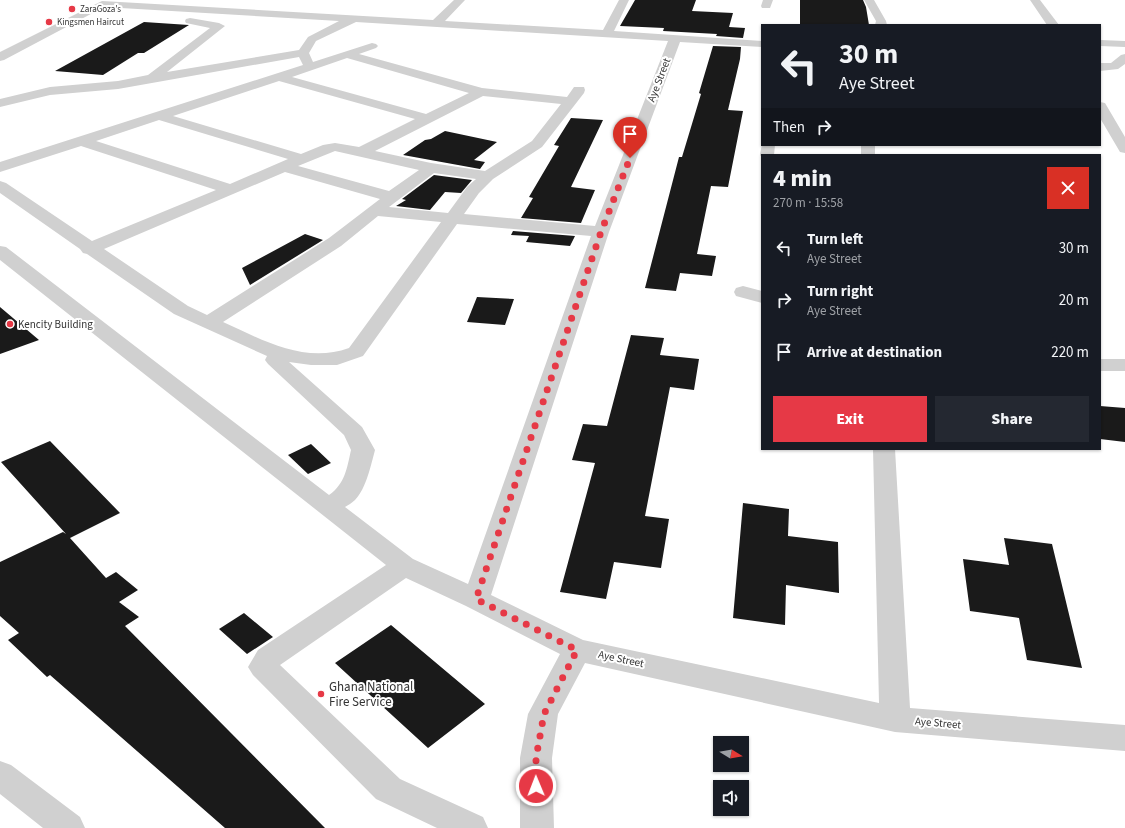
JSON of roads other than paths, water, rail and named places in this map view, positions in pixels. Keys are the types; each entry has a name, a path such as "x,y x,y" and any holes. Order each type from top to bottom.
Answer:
{"street":[{"path":"436,24 460,0"},
{"path":"607,34 624,0"},
{"path":"869,0 881,21 881,24"},
{"path":"1035,0 1051,24"},
{"path":"84,1 102,4 761,44"},
{"path":"0,57 102,4"},
{"path":"297,16 308,7"},
{"path":"0,103 50,90 118,85 303,53 312,39 339,25 356,19"},
{"path":"152,78 219,26 182,20"},
{"name":"Aye Street","path":"675,39 601,232 476,599 577,650 895,719 1125,738"},
{"path":"1101,43 1125,44"},
{"path":"0,167 372,46"},
{"path":"303,53 309,66"},
{"path":"0,186 89,249 181,310 279,354 311,360 336,359 356,352 473,190 488,176 537,144 575,96 481,92 345,54"},
{"path":"1101,67 1114,66 1125,58"},
{"path":"279,77 429,119"},
{"path":"361,152 481,92"},
{"path":"1101,108 1125,149"},
{"path":"158,116 302,159"},
{"path":"81,141 230,189"},
{"path":"89,249 230,189 284,168 328,148 335,147 432,168 488,176"},
{"path":"284,168 392,197"},
{"path":"209,322 335,242 392,197 432,168"},
{"path":"376,211 454,217 601,232"},
{"path":"0,251 404,566 476,599"},
{"path":"743,292 761,297"},
{"path":"279,354 275,360 354,432 363,450 357,474 347,494 328,507"},
{"path":"1101,365 1125,365"},
{"path":"884,450 895,719"},
{"path":"404,566 268,658 263,667 388,789 471,828"},
{"path":"537,828 536,758 544,714 577,650"},
{"path":"0,775 68,828"}],"place":[{"name":"ZaraGoza's","path":"72,9"},
{"name":"Kingsmen Haircut","path":"49,22"},
{"name":"Kencity Building","path":"10,324"},
{"name":"Ghana National Fire Service","path":"321,694"}]}
